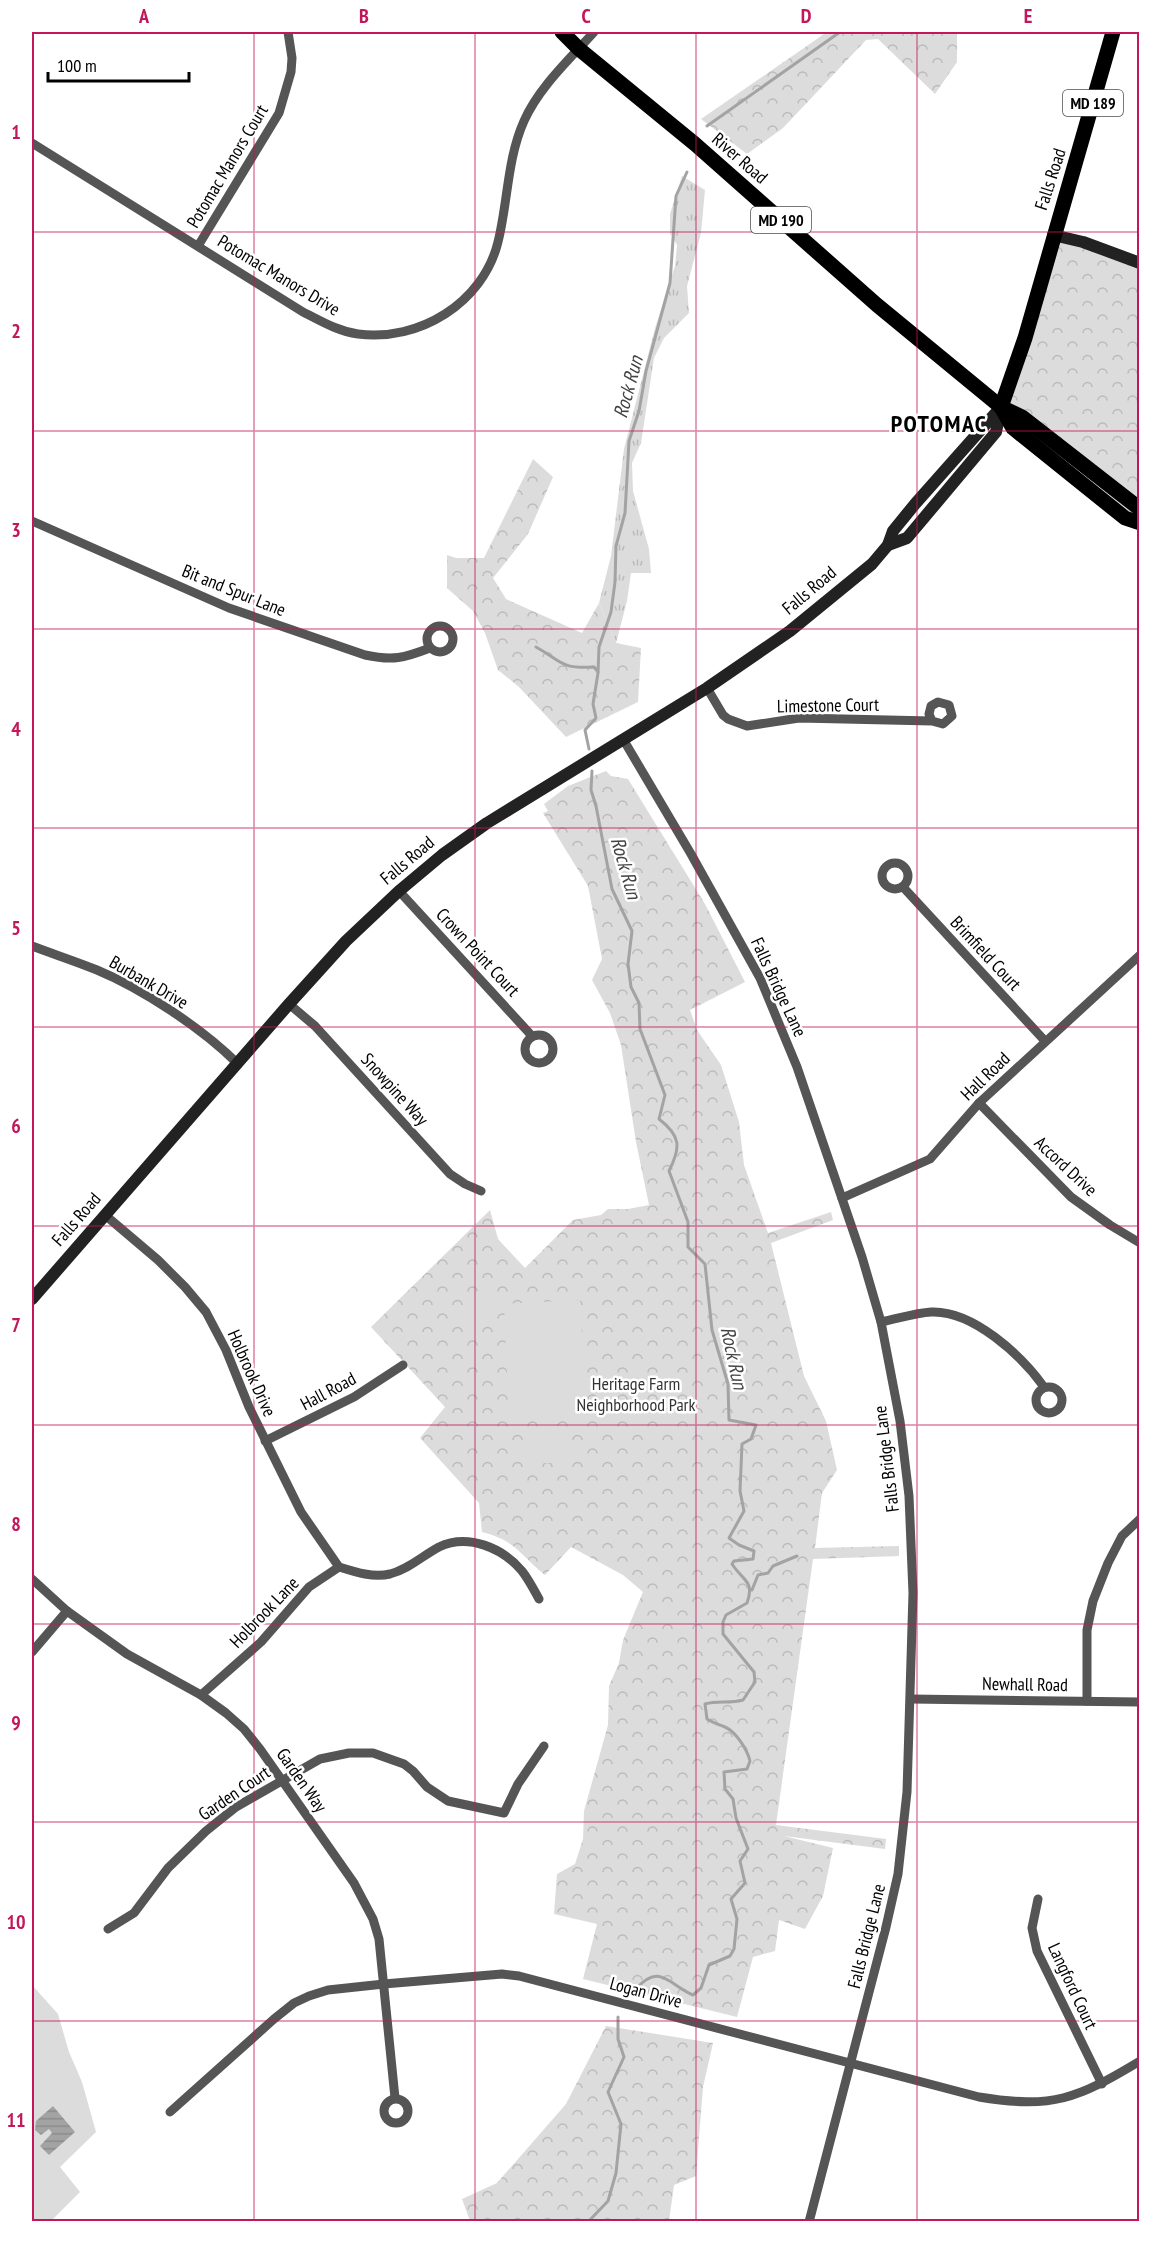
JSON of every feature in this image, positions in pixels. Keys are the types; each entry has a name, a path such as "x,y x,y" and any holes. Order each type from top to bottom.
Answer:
{"main road":[{"name":"River Road","path":"562,32 579,49 695,144 877,305 1001,407 1022,417 1140,509"},
{"name":"Falls Road","path":"32,1299 289,1004 346,941 399,891 487,822 707,688 790,631 872,564 888,545 893,531 915,504 1001,407 1025,338 1113,32"},
{"path":"1053,235 1083,242 1140,263"},
{"name":"River Road","path":"1001,407 1013,428 1125,518 1140,523"}],"street":[{"name":"Potomac Manors Court","path":"198,246 279,113 291,72 292,58 288,32"},
{"name":"Potomac Manors Drive","path":"32,143 303,312 331,327 356,334 394,334 433,322 454,308 484,274 497,244 512,158 524,121 540,94 594,32"},
{"name":"Bit and Spur Lane","path":"32,522 229,608 365,655 385,660 401,659 430,648"},
{"name":"Limestone Court","path":"707,688 723,715 747,726 799,718 932,721"},
{"name":"Falls Bridge Lane","path":"623,739 760,978 797,1066 862,1257 881,1323 900,1421 909,1496 913,1593 907,1792 898,1874 809,2222"},
{"name":"Brimfield Court","path":"903,887 1046,1041"},
{"name":"Crown Point Court","path":"399,891 532,1036"},
{"name":"Burbank Drive","path":"32,946 98,971 137,991 222,1047 238,1064"},
{"name":"Hall Road","path":"842,1198 930,1159 979,1102 1140,955"},
{"name":"Snowpine Way","path":"289,1004 315,1026 450,1174 481,1191"},
{"name":"Accord Drive","path":"979,1102 1071,1197 1140,1243"},
{"name":"Holbrook Drive","path":"105,1215 158,1260 206,1312 226,1350 249,1407 301,1512 339,1567"},
{"path":"881,1323 931,1312 950,1314 966,1320 982,1328 1030,1367 1044,1387"},
{"name":"Hall Road","path":"266,1441 354,1397 403,1365"},
{"path":"1088,1701 1088,1630 1093,1601 1122,1536 1140,1519"},
{"path":"339,1567 362,1574 388,1574 408,1567 444,1545 460,1541 476,1542 491,1547 511,1561 523,1572 539,1599"},
{"name":"Holbrook Lane","path":"201,1695 261,1642 309,1587 339,1567"},
{"name":"Garden Way","path":"32,1579 67,1611 127,1654 201,1695 226,1713 244,1730 354,1883 366,1902 379,1939 395,2098"},
{"path":"32,1652 67,1611"},
{"name":"Newhall Road","path":"911,1699 1140,1702"},
{"name":"Garden Court","path":"108,1929 134,1913 168,1868 206,1831 236,1807 320,1759 349,1753 373,1754 404,1764 427,1787 448,1801 504,1813 518,1784 544,1746"},
{"name":"Langford Court","path":"1038,1899 1032,1928 1037,1951 1102,2084"},
{"name":"Logan Drive","path":"170,2112 274,2019 294,2003 309,1996 328,1990 384,1983 502,1974 519,1976 979,2097 1010,2102 1037,2103 1061,2100 1102,2084 1140,2061"}],"green space":[{"path":"827,32 957,32 957,62 935,94 878,39 866,40 783,128 747,154 701,119"},
{"path":"682,176 705,190 701,233 687,286 689,313 664,338 654,358 641,443 632,463 633,491 649,549 651,573 631,573 627,601 616,643 599,603 611,556 624,449 655,328 675,266 677,245 670,233 670,214"},
{"path":"1053,235 1139,263 1139,523 1125,518 1001,407"},
{"path":"533,459 553,477 528,534 493,578 506,599 582,633 599,603 616,643 641,648 638,702 566,737 519,687 498,670 485,633 473,611 447,588 447,555 456,558 484,558"},
{"name":"Heritage Farm Neighborhood Park","path":"606,771 611,776 628,779 705,904 745,982 690,1010 697,1030 721,1065 739,1122 744,1165 768,1233 831,1212 833,1220 771,1243 804,1376 826,1421 837,1470 822,1493 815,1548 899,1546 899,1556 813,1559 776,1825 886,1839 885,1849 784,1836 833,1848 823,1896 805,1929 779,1920 775,1951 753,1957 737,2017 583,1979 597,1924 554,1914 557,1874 575,1864 583,1839 584,1811 608,1725 609,1686 619,1663 623,1640 643,1592 623,1575 571,1547 545,1575 510,1544 482,1532 479,1503 420,1438 445,1407 371,1327 490,1210 498,1239 525,1268 573,1220 601,1215 608,1209 628,1209 649,1205 636,1142 621,1045 610,1013 592,980 602,959 588,886 543,813 548,811 544,804 568,786"},
{"path":"493,1291 493,1325 466,1326 466,1292"},
{"path":"580,1300 587,1414 509,1419 504,1304"},
{"path":"566,1426 569,1463 526,1463 525,1427"},
{"path":"32,1985 58,2014 69,2052 82,2082 96,2132 60,2167 80,2192 51,2221 32,2221"},
{"path":"606,2026 713,2043 703,2087 696,2176 674,2185 669,2221 470,2221 462,2199 497,2183 566,2104"}],"shaded area":[{"path":"53,2106 75,2132 49,2155 40,2146 52,2133 49,2129 41,2135 35,2130 36,2121"}],"waterway":[{"name":"Rock Run","path":"707,126 840,32"},
{"name":"Rock Run","path":"589,749 585,730 596,718 593,704 599,647 611,612 616,546 625,513 629,441 639,411 646,371 670,283 676,196 687,172"},
{"path":"536,647 568,666 594,667 598,672"},
{"name":"Rock Run","path":"592,771 591,790 612,889 632,931 628,964 631,987 639,1003 640,1029 665,1095 659,1119 672,1131 677,1142 676,1155 669,1171 688,1222 688,1247 705,1264 712,1330 728,1384 729,1420 756,1425 751,1439 742,1444 740,1491 744,1511 729,1538 754,1551 753,1559 734,1561 732,1564 749,1585 749,1596 747,1603 726,1615 723,1622 723,1634 754,1672 755,1682 743,1700 705,1704 707,1719 733,1733 744,1746 750,1761 747,1769 724,1772 725,1789 733,1799 736,1818 748,1849 740,1861 745,1883 731,1899 737,1919 734,1949 730,1956 709,1965 701,1988 693,1995 658,1976 644,1981 636,1989"},
{"path":"752,1590 758,1575 768,1573 773,1566 797,1556"},
{"name":"Rock Run","path":"588,2222 608,2201 616,2173 621,2124 608,2092 624,2057 618,2039 618,2017"}],"district":[{"name":"POTOMAC","path":"939,423"}]}
